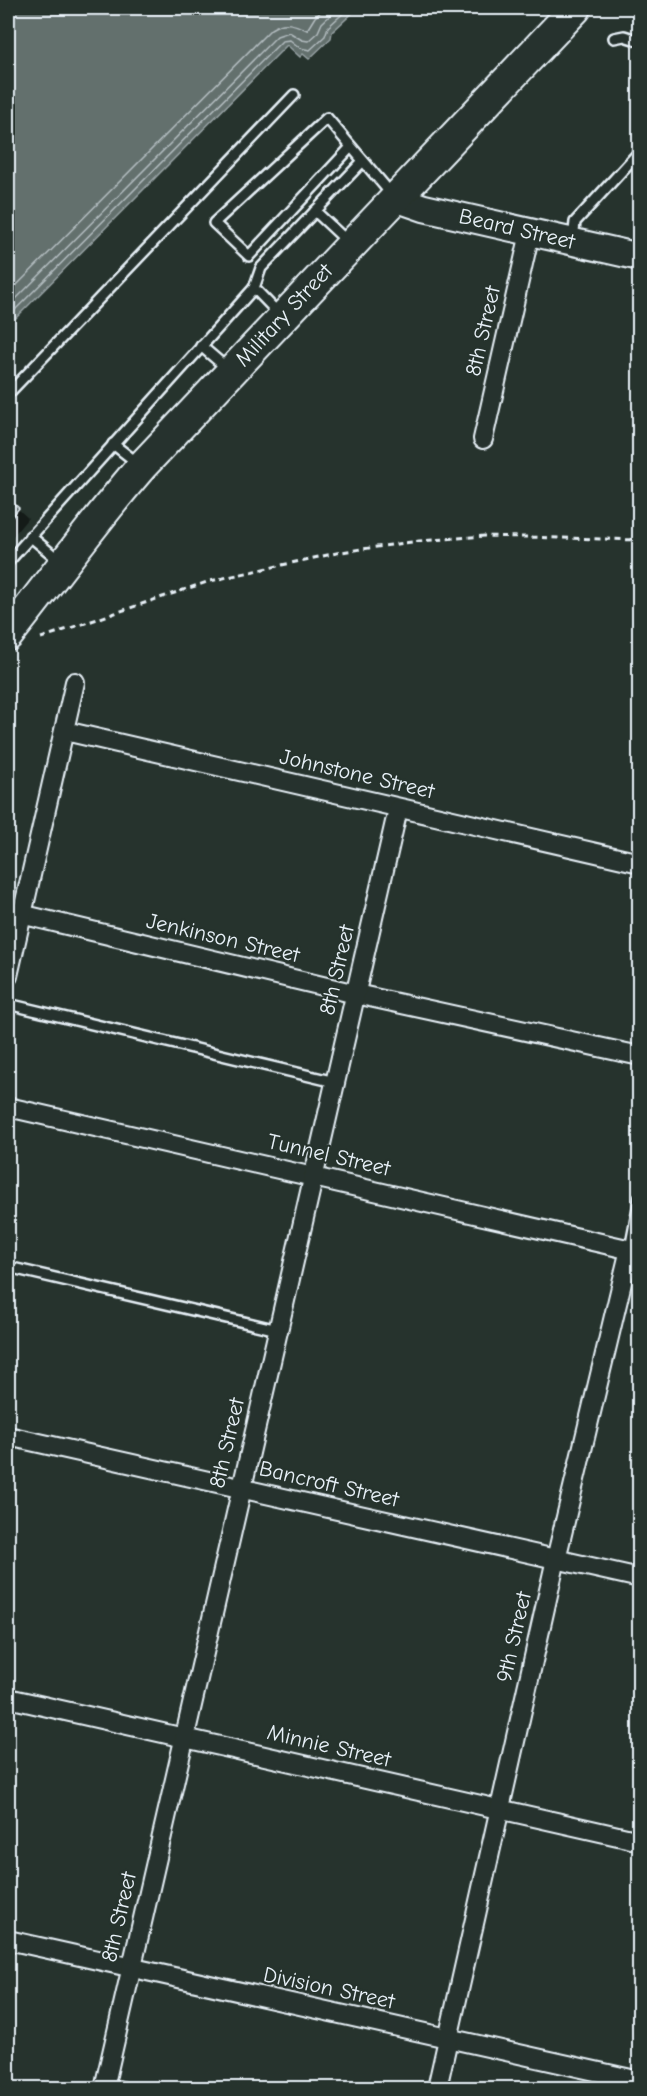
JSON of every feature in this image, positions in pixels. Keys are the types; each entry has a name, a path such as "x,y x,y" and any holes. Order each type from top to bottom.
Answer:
{"main road":[{"name":"Military Street","path":"8,635 110,502 142,466 576,8"}],"street":[{"name":"Beard Street","path":"395,198 424,208 639,257"},
{"name":"8th Street","path":"483,439 530,233"},
{"path":"8,976 15,913 65,731 75,682"},
{"name":"Johnstone Street","path":"65,731 639,863"},
{"name":"8th Street","path":"105,2086 398,809"},
{"name":"Jenkinson Street","path":"15,913 356,994 639,1056"},
{"name":"Tunnel Street","path":"8,1107 635,1251"},
{"name":"9th Street","path":"437,2088 556,1559 635,1251"},
{"name":"Bancroft Street","path":"8,1436 639,1578"},
{"name":"Minnie Street","path":"8,1698 639,1841"},
{"name":"Division Street","path":"8,1941 639,2081"}],"lane":[{"path":"614,38 624,36 639,42"},
{"path":"8,394 294,95"},
{"path":"351,147 249,256 214,223 327,118 395,198"},
{"path":"572,242 575,222 639,151"},
{"path":"8,562 254,288 261,268 363,161"},
{"path":"315,211 351,244"},
{"path":"254,288 282,317"},
{"path":"201,346 230,372"},
{"path":"113,444 142,466"},
{"path":"30,536 64,564"},
{"path":"8,1004 335,1082"},
{"name":"9th Street","path":"635,1251 639,1197"},
{"path":"8,1268 278,1330"},
{"path":"105,2086 126,2088"}],"path":[{"path":"41,638 210,581 341,552 419,541 484,536 639,540"}],"water":[{"path":"8,8 358,8 332,32 331,38 309,59 303,54 300,57 287,45 8,326"}],"building":[{"path":"8,498 19,508 8,522"}]}
